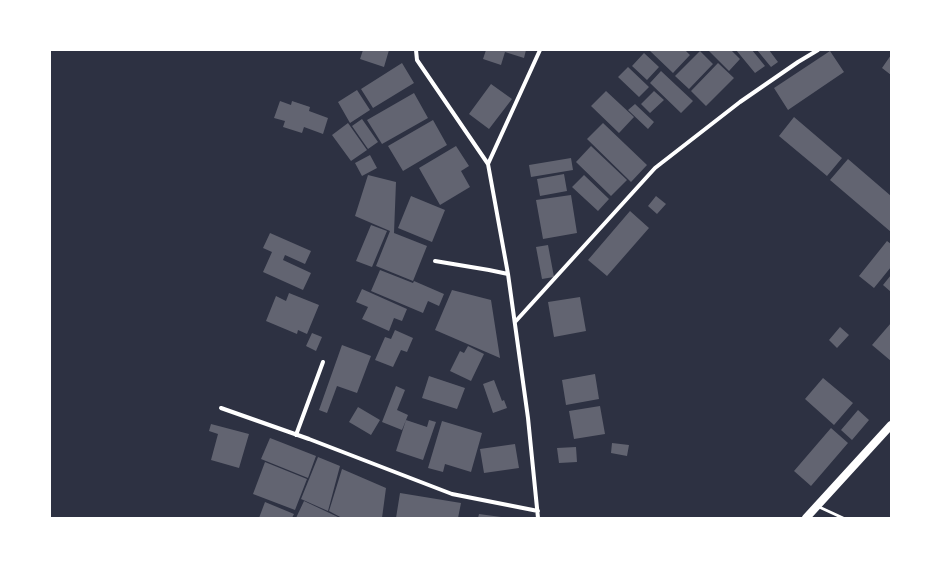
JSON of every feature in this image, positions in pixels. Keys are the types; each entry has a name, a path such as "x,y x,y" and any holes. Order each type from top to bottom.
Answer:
{"main road":[{"path":"806,518 891,425"}],"street":[{"path":"416,50 417,60 488,164 515,322 528,418 538,518"},
{"path":"488,164 540,50"},
{"path":"515,322 655,168 740,102 818,50"},
{"path":"435,261 508,274"},
{"path":"296,435 323,362"},
{"path":"222,408 452,494 538,511"}],"lane":[{"path":"817,506 843,518"}],"building":[{"path":"363,50 389,50 384,67 360,59"},
{"path":"486,50 526,50 524,58 505,52 501,65 483,59"},
{"path":"649,50 685,50 690,55 673,73"},
{"path":"708,50 731,50 740,59 729,71"},
{"path":"736,50 752,50 765,66 755,73"},
{"path":"757,50 769,50 778,62 771,67"},
{"path":"700,51 713,64 689,89 675,76"},
{"path":"830,51 844,72 788,110 774,88"},
{"path":"644,53 659,67 647,80 632,66"},
{"path":"891,55 891,75 882,68"},
{"path":"402,63 414,83 373,108 361,89"},
{"path":"718,63 734,78 706,106 691,91"},
{"path":"628,67 649,87 639,97 618,77"},
{"path":"661,71 693,101 681,113 650,83"},
{"path":"491,84 512,99 489,129 469,114"},
{"path":"357,90 370,110 350,123 338,102"},
{"path":"606,91 634,117 619,133 591,106"},
{"path":"654,91 664,100 650,113 641,104"},
{"path":"414,93 428,118 382,144 367,120"},
{"path":"280,101 291,105 292,101 310,107 309,111 328,118 323,134 304,127 302,133 283,127 285,121 274,118"},
{"path":"635,104 654,122 648,129 628,110"},
{"path":"794,117 842,158 827,176 779,136"},
{"path":"362,119 378,142 368,149 352,126"},
{"path":"433,120 447,145 403,171 388,146"},
{"path":"348,123 367,150 351,161 332,135"},
{"path":"603,123 647,165 631,182 587,139"},
{"path":"456,146 469,166 461,171 470,187 440,205 419,168"},
{"path":"591,146 627,180 611,196 576,162"},
{"path":"370,155 377,168 362,176 355,163"},
{"path":"571,158 573,170 531,177 529,165"},
{"path":"848,159 891,196 891,232 830,180"},
{"path":"564,174 567,191 540,196 537,179"},
{"path":"368,175 396,182 394,233 427,246 413,281 376,266 390,231 355,216"},
{"path":"584,175 609,199 598,211 572,187"},
{"path":"571,195 577,233 543,239 536,200"},
{"path":"411,196 445,210 432,242 398,228"},
{"path":"656,196 666,204 657,214 648,206"},
{"path":"630,211 649,228 607,276 588,260"},
{"path":"371,225 387,231 372,267 356,261"},
{"path":"270,233 311,251 305,264 285,255 283,260 311,273 303,290 263,272 272,252 263,248"},
{"path":"887,241 891,244 891,267 874,288 859,276"},
{"path":"548,245 554,277 542,279 536,247"},
{"path":"380,270 413,283 414,281 444,294 439,306 428,301 423,313 371,291"},
{"path":"891,275 891,292 883,285"},
{"path":"362,289 407,309 402,321 394,318 389,331 362,319 368,307 356,302"},
{"path":"452,290 491,300 500,358 435,330"},
{"path":"289,293 319,305 307,334 298,330 297,334 266,321 276,296 286,301"},
{"path":"580,297 586,331 554,337 548,302"},
{"path":"891,323 891,361 872,345"},
{"path":"840,327 849,335 837,348 829,340"},
{"path":"395,330 413,338 407,352 401,350 393,367 375,360 385,337 391,339"},
{"path":"312,333 322,337 316,351 306,346"},
{"path":"342,345 371,356 357,393 337,386 327,413 319,410"},
{"path":"468,346 484,354 471,381 450,371 460,351 464,353"},
{"path":"595,374 599,399 566,405 562,380"},
{"path":"429,376 465,388 457,409 422,398"},
{"path":"823,378 853,403 834,425 805,399"},
{"path":"494,380 502,401 504,400 507,408 493,413 483,384"},
{"path":"396,386 405,390 397,410 408,415 402,430 382,422"},
{"path":"600,406 605,434 574,439 569,411"},
{"path":"358,407 380,420 371,435 349,422"},
{"path":"858,410 869,420 852,440 841,430"},
{"path":"406,420 427,427 429,420 436,422 423,460 396,451"},
{"path":"442,421 482,433 471,472 445,464 443,472 428,468"},
{"path":"211,424 249,434 239,468 211,460 218,434 209,431"},
{"path":"831,428 848,443 811,486 794,471"},
{"path":"270,438 316,456 308,478 261,459"},
{"path":"612,443 629,445 627,456 611,453"},
{"path":"515,444 519,468 484,473 480,449"},
{"path":"576,447 577,462 559,463 557,448"},
{"path":"318,457 340,466 328,511 301,499"},
{"path":"265,462 307,479 295,510 253,494"},
{"path":"342,469 386,488 382,518 342,518 329,511"},
{"path":"400,493 461,503 458,518 396,518"},
{"path":"304,501 340,518 296,518"},
{"path":"265,502 294,514 292,518 259,518"},
{"path":"479,514 501,517 501,518 478,518"}]}
